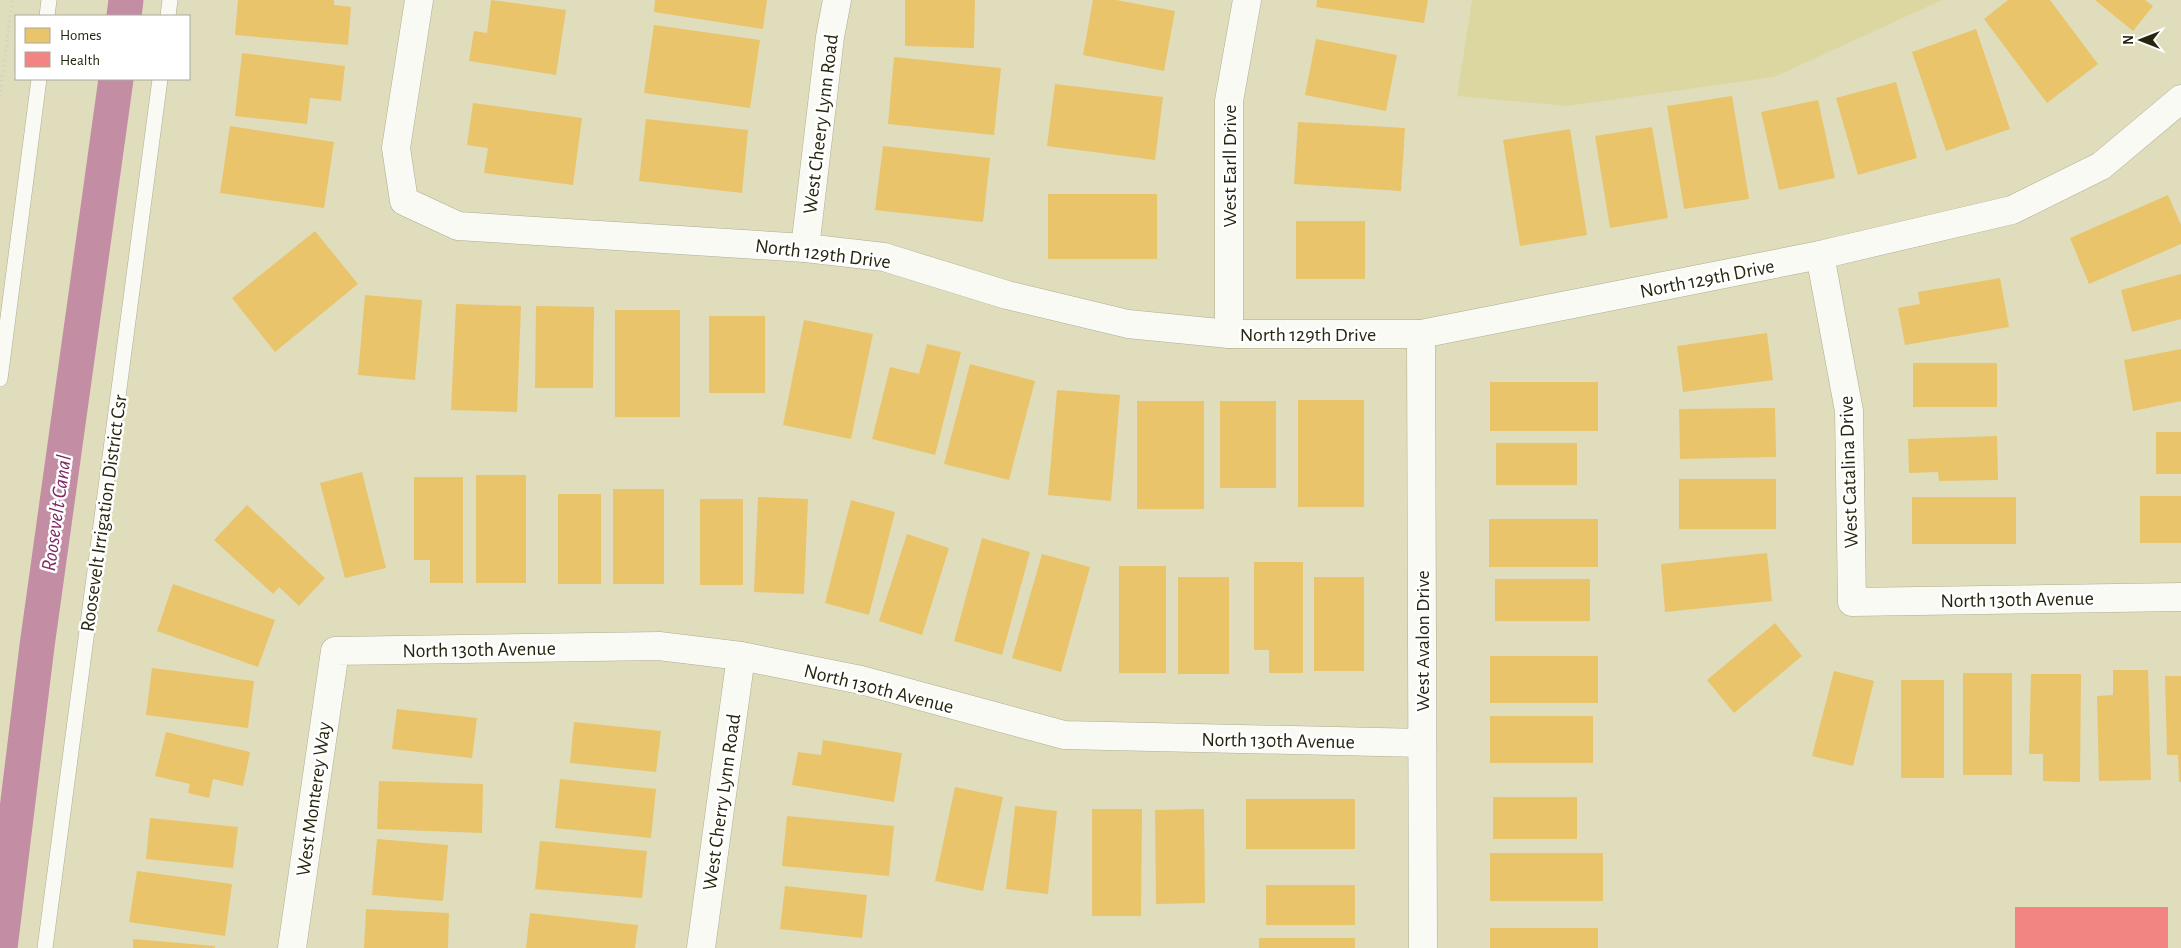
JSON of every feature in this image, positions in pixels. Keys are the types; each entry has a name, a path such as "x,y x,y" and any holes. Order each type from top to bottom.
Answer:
{"street":[{"name":"North 129th Drive","path":"420,0 396,148 404,201 458,226 805,248 884,257 1007,295 1128,324 1229,334 1421,334 1820,255 2012,210 2101,166 2181,99"},
{"name":"West Cheery Lynn Road","path":"805,248 830,37 837,0"},
{"name":"West Earll Drive","path":"1229,334 1229,101 1247,0"},
{"name":"West Catalina Drive","path":"1820,255 1849,411 1852,602"},
{"name":"West Avalon Drive","path":"1421,334 1423,948"},
{"name":"North 130th Avenue","path":"1852,602 2181,597"},
{"name":"North 130th Avenue","path":"335,651 659,646 741,656 861,680 1064,735 1422,743"},
{"name":"West Monterey Way","path":"292,948 335,651"},
{"name":"West Cherry Lynn Road","path":"701,948 741,656"}],"lane":[{"path":"47,15 49,0"},
{"path":"168,15 170,0"},
{"path":"0,379 39,80"},
{"name":"Roosevelt Irrigation District Csr","path":"45,948 160,80"}],"path":[{"path":"0,96 12,0"}],"shaded area":[{"path":"1472,0 1942,0 1774,77 1567,106 1457,96"}],"building: Homes":[{"path":"238,0 334,0 334,5 351,7 348,45 235,35"},
{"path":"491,0 566,10 556,75 469,61 474,31 487,33"},
{"path":"655,0 767,0 763,29 654,12"},
{"path":"905,0 975,0 974,48 905,46"},
{"path":"1093,0 1116,0 1175,11 1164,71 1083,55"},
{"path":"1317,0 1428,0 1424,23 1316,7"},
{"path":"2008,0 2050,0 2098,64 2047,103 1984,19"},
{"path":"2095,0 2145,0 2153,6 2133,31"},
{"path":"654,25 760,40 750,108 644,93"},
{"path":"1976,29 2010,129 1946,151 1912,52"},
{"path":"1316,39 1397,55 1386,111 1305,95"},
{"path":"242,53 345,66 341,101 310,98 307,124 235,116"},
{"path":"894,57 1001,68 994,135 888,124"},
{"path":"1896,82 1917,158 1858,175 1836,98"},
{"path":"1055,84 1163,97 1155,160 1047,146"},
{"path":"1732,96 1749,199 1684,209 1667,106"},
{"path":"1818,100 1835,178 1779,190 1761,112"},
{"path":"473,103 582,118 573,185 484,173 488,148 467,145"},
{"path":"646,119 748,130 742,193 639,181"},
{"path":"1298,122 1405,128 1401,191 1294,184"},
{"path":"230,126 334,142 324,208 220,193"},
{"path":"1652,127 1668,218 1610,228 1595,136"},
{"path":"1570,129 1587,235 1520,246 1503,140"},
{"path":"883,146 990,158 983,222 875,210"},
{"path":"1048,194 1157,194 1157,259 1048,259"},
{"path":"2168,195 2181,225 2181,244 2089,284 2070,238"},
{"path":"1296,221 1365,221 1365,279 1296,279"},
{"path":"315,231 358,284 275,352 232,298"},
{"path":"2181,274 2181,319 2132,332 2121,290"},
{"path":"2000,278 2009,327 1905,345 1898,308 1920,304 1918,292"},
{"path":"365,295 422,300 415,380 358,375"},
{"path":"456,304 521,306 517,412 451,410"},
{"path":"536,306 594,307 593,388 535,388"},
{"path":"615,310 680,310 680,417 615,417"},
{"path":"709,316 765,316 765,393 709,393"},
{"path":"804,320 873,334 851,439 783,425"},
{"path":"1767,333 1773,380 1683,392 1677,346"},
{"path":"927,344 961,352 935,455 872,439 890,367 919,374"},
{"path":"2181,349 2181,401 2133,411 2124,360"},
{"path":"1913,363 1997,363 1997,407 1913,407"},
{"path":"970,364 1035,381 1009,480 944,464"},
{"path":"1490,382 1598,382 1598,431 1490,431"},
{"path":"1057,390 1120,395 1111,501 1048,495"},
{"path":"1298,400 1364,400 1364,507 1298,507"},
{"path":"1137,401 1204,401 1204,509 1137,509"},
{"path":"1220,401 1276,401 1276,488 1220,488"},
{"path":"1775,408 1776,457 1680,459 1679,409"},
{"path":"2156,432 2181,432 2181,474 2156,474"},
{"path":"1997,436 1998,480 1939,481 1938,472 1909,473 1908,439"},
{"path":"1496,443 1577,443 1577,485 1496,485"},
{"path":"362,472 386,568 345,578 320,483"},
{"path":"476,475 526,475 526,583 476,583"},
{"path":"414,477 463,477 463,583 430,583 430,560 414,560"},
{"path":"1679,479 1776,479 1776,529 1679,529"},
{"path":"613,489 664,489 664,584 613,584"},
{"path":"558,494 601,494 601,584 558,584"},
{"path":"2140,496 2181,496 2181,543 2140,543"},
{"path":"758,497 808,499 804,594 754,592"},
{"path":"1912,497 2016,497 2016,544 1912,544"},
{"path":"700,499 743,499 743,585 700,585"},
{"path":"851,500 895,512 869,615 825,603"},
{"path":"247,505 325,578 299,606 279,587 273,594 214,540"},
{"path":"1489,519 1598,519 1598,567 1489,567"},
{"path":"907,534 949,548 922,635 879,621"},
{"path":"982,538 1030,552 1002,655 954,641"},
{"path":"1767,553 1772,601 1665,612 1661,564"},
{"path":"1042,554 1090,567 1061,672 1012,658"},
{"path":"1254,562 1303,562 1303,673 1269,673 1269,650 1254,650"},
{"path":"1119,566 1166,566 1166,673 1119,673"},
{"path":"1178,577 1229,577 1229,674 1178,674"},
{"path":"1314,577 1364,577 1364,671 1314,671"},
{"path":"1495,579 1590,579 1590,621 1495,621"},
{"path":"173,584 275,620 258,667 157,631"},
{"path":"1775,623 1802,656 1734,713 1707,680"},
{"path":"1490,656 1598,656 1598,703 1490,703"},
{"path":"152,668 254,681 248,728 146,715"},
{"path":"2113,670 2148,670 2151,780 2099,781 2097,696 2113,695"},
{"path":"1834,671 1874,681 1853,766 1812,756"},
{"path":"1963,673 2012,673 2012,775 1963,775"},
{"path":"2031,674 2081,674 2080,782 2043,781 2043,754 2029,754"},
{"path":"2165,676 2181,676 2181,782 2179,782 2178,755 2167,755"},
{"path":"1901,680 1944,680 1944,778 1901,778"},
{"path":"397,709 477,718 472,758 392,749"},
{"path":"1490,716 1593,716 1593,763 1490,763"},
{"path":"574,722 661,731 656,772 570,763"},
{"path":"166,732 250,752 243,786 213,779 209,798 188,793 190,784 155,776"},
{"path":"823,740 902,753 894,802 792,785 798,752 821,755"},
{"path":"560,779 656,789 651,838 555,828"},
{"path":"379,781 483,784 482,833 377,829"},
{"path":"955,787 1003,797 983,891 935,881"},
{"path":"1493,797 1577,797 1577,839 1493,839"},
{"path":"1246,799 1355,799 1355,849 1246,849"},
{"path":"1015,806 1057,811 1048,894 1006,889"},
{"path":"1092,809 1142,809 1141,916 1092,916"},
{"path":"1204,809 1205,903 1156,904 1155,810"},
{"path":"787,816 894,826 889,876 782,866"},
{"path":"150,818 238,827 233,868 146,859"},
{"path":"377,839 448,845 443,901 372,895"},
{"path":"540,841 647,851 642,898 535,889"},
{"path":"1490,853 1603,853 1603,901 1490,901"},
{"path":"137,871 232,884 225,936 129,922"},
{"path":"1266,885 1355,885 1355,925 1266,925"},
{"path":"785,886 867,895 862,938 780,929"},
{"path":"366,909 449,913 448,948 364,948"},
{"path":"530,913 638,925 635,948 526,948"},
{"path":"1490,928 1598,928 1598,948 1490,948"},
{"path":"1259,938 1355,938 1355,948 1259,948"},
{"path":"133,939 215,946 215,948 133,948"}],"building: Health":[{"path":"2015,907 2168,907 2168,948 2015,948"}],"waterway":[{"name":"Roosevelt Canal","path":"124,15 126,0"},
{"name":"Roosevelt Canal","path":"0,948 37,646 116,80"}]}
